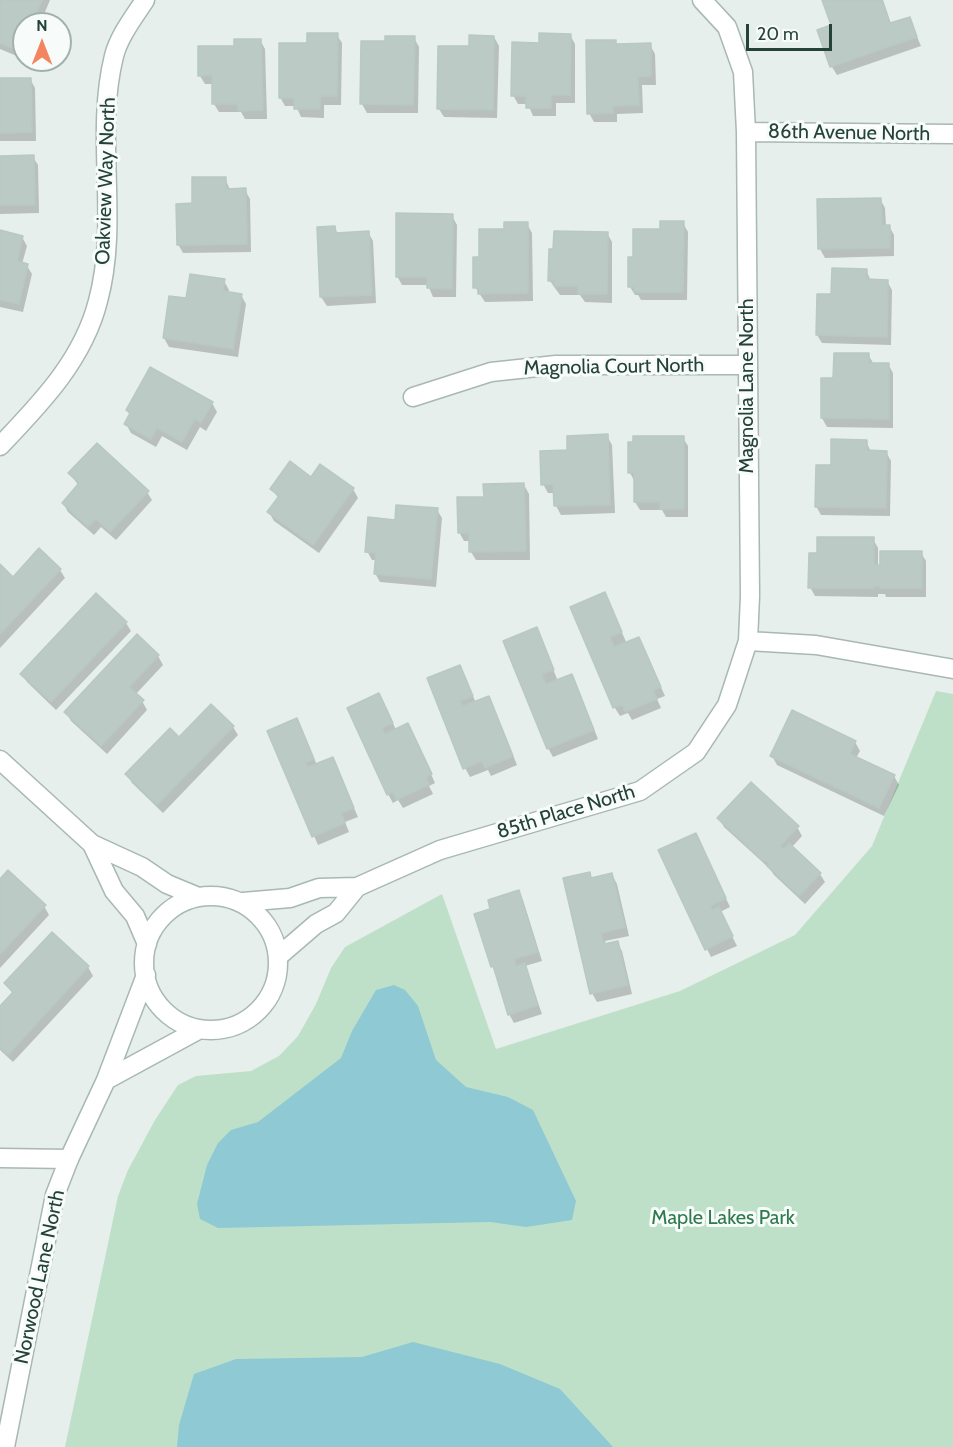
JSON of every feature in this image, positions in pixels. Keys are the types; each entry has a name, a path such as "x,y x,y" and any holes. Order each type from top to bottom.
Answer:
{"street":[{"name":"Oakview Way North","path":"0,446 48,395 70,364 86,333 98,302 105,268 108,229 107,95 115,53 131,20 145,0"},
{"name":"86th Avenue North","path":"702,0 727,27 743,72 746,132 953,134"},
{"name":"Magnolia Lane North","path":"746,132 750,596 748,641"},
{"name":"Magnolia Court North","path":"413,397 491,372 556,365 747,365"},
{"path":"748,641 816,645 953,669"},
{"name":"85th Place North","path":"243,903 290,898 319,888 357,887 440,850 640,791 696,752 727,705 748,641"},
{"path":"0,760 92,844 142,867 167,884 196,896"},
{"path":"92,844 114,891 135,916 147,944"},
{"name":"85th Place North","path":"280,955 316,924 336,913 357,887"},
{"path":"106,1080 198,1030 230,1029 258,1013 276,986 280,955 268,924 243,903 220,895 196,896 169,909 150,932 143,960 149,992 169,1016 198,1030"},
{"name":"Norwood Lane North","path":"5,1447 55,1196 69,1159 106,1080 146,975"},
{"path":"0,1158 69,1159"}],"green space":[{"name":"Maple Lakes Park","path":"936,691 953,694 953,1447 65,1447 118,1196 128,1170 155,1120 178,1085 196,1076 251,1071 279,1056 298,1036 316,1004 331,968 345,947 442,894 496,1049 680,991 795,935 872,846"}],"water":[{"path":"394,985 405,990 418,1006 436,1060 466,1087 508,1097 533,1110 576,1201 572,1220 526,1227 490,1222 218,1228 200,1219 197,1204 207,1165 218,1143 231,1130 258,1122 341,1058 352,1031 376,990"},
{"path":"413,1342 500,1364 560,1389 613,1447 177,1447 179,1425 194,1374 236,1359 362,1357"}],"building":[{"path":"0,0 42,0 37,12 12,12 12,48 0,43"},
{"path":"822,0 882,0 890,23 910,17 917,37 830,67 817,30 831,25"},
{"path":"307,33 338,33 337,96 320,96 320,109 294,109 294,98 279,98 279,43 307,43"},
{"path":"539,33 571,34 570,95 551,95 551,108 526,108 526,96 511,96 512,42 539,43"},
{"path":"469,35 494,36 493,110 437,109 438,46 469,46"},
{"path":"385,36 415,36 413,105 360,104 361,41 385,41"},
{"path":"234,39 261,39 263,110 238,111 238,104 212,104 212,75 198,76 198,46 234,46"},
{"path":"586,40 616,40 616,44 651,43 651,76 638,77 639,105 613,106 613,113 587,114"},
{"path":"0,78 31,78 32,132 0,133"},
{"path":"34,155 35,205 0,205 0,156"},
{"path":"192,177 226,177 226,189 246,188 247,244 177,245 176,204 192,203"},
{"path":"881,198 882,225 890,225 890,248 818,249 817,199"},
{"path":"396,213 453,214 452,289 427,288 427,277 396,277"},
{"path":"660,221 684,221 683,292 634,292 634,287 628,287 628,257 633,257 633,229 660,229"},
{"path":"504,222 528,222 528,293 478,294 478,288 473,288 473,257 479,257 479,229 504,229"},
{"path":"335,226 336,233 369,231 372,295 320,297 317,227"},
{"path":"0,230 23,236 17,261 28,264 19,304 0,300"},
{"path":"554,231 608,232 607,294 578,294 578,286 554,286 554,281 548,281 549,249 553,249"},
{"path":"832,268 867,269 867,279 888,280 887,337 816,335 817,294 831,294"},
{"path":"190,274 225,279 223,291 242,294 233,349 163,338 169,296 186,298"},
{"path":"834,353 869,353 869,363 889,363 889,419 821,418 821,378 833,378"},
{"path":"150,367 213,402 201,423 195,419 182,442 157,428 151,439 124,424 130,413 126,410"},
{"path":"608,434 610,505 554,506 553,484 541,485 540,451 567,450 567,436"},
{"path":"633,436 684,436 684,509 660,509 660,502 634,502 634,473 628,473 628,442 633,442"},
{"path":"831,439 867,440 867,450 887,451 886,508 815,507 816,465 831,465"},
{"path":"97,443 149,491 110,532 96,519 88,527 62,503 79,483 68,473"},
{"path":"290,461 311,477 320,464 354,488 313,545 267,512 279,496 270,489"},
{"path":"524,483 526,551 469,552 469,533 458,533 457,497 484,497 483,484"},
{"path":"396,505 438,508 431,579 374,574 376,553 365,552 368,517 395,520"},
{"path":"817,537 874,537 874,565 880,565 880,551 922,551 922,588 874,586 874,588 808,588 809,553 817,553"},
{"path":"39,548 61,569 0,634 0,564 13,577"},
{"path":"605,592 622,632 610,637 614,647 639,637 661,687 653,690 657,699 625,712 622,705 613,708 570,607"},
{"path":"96,593 127,622 51,702 20,674"},
{"path":"537,627 554,670 542,674 546,684 572,674 594,730 547,749 503,641"},
{"path":"137,634 159,655 129,687 144,700 101,746 64,712"},
{"path":"460,665 473,696 460,701 463,706 489,696 513,756 485,768 482,761 463,769 427,678"},
{"path":"379,693 393,723 382,728 385,734 408,723 432,774 426,777 429,785 396,800 393,792 387,795 347,708"},
{"path":"211,704 234,726 157,805 125,774 170,728 179,737"},
{"path":"792,710 856,741 850,754 895,775 879,808 770,756"},
{"path":"297,718 314,759 306,763 308,767 333,757 354,808 341,813 345,823 312,837 267,731"},
{"path":"751,782 799,826 780,846 784,849 789,843 821,873 799,896 767,866 769,864 766,861 764,862 717,818"},
{"path":"696,833 726,898 710,906 712,910 719,907 733,936 705,950 658,850"},
{"path":"8,870 46,905 0,954 0,879"},
{"path":"590,872 591,878 612,873 625,927 601,933 604,944 618,941 628,985 590,994 563,878"},
{"path":"519,890 538,952 514,959 516,966 525,963 538,1005 508,1015 474,914 490,909 488,900"},
{"path":"52,932 89,966 8,1055 0,1048 0,1006 13,992 4,983"}]}
